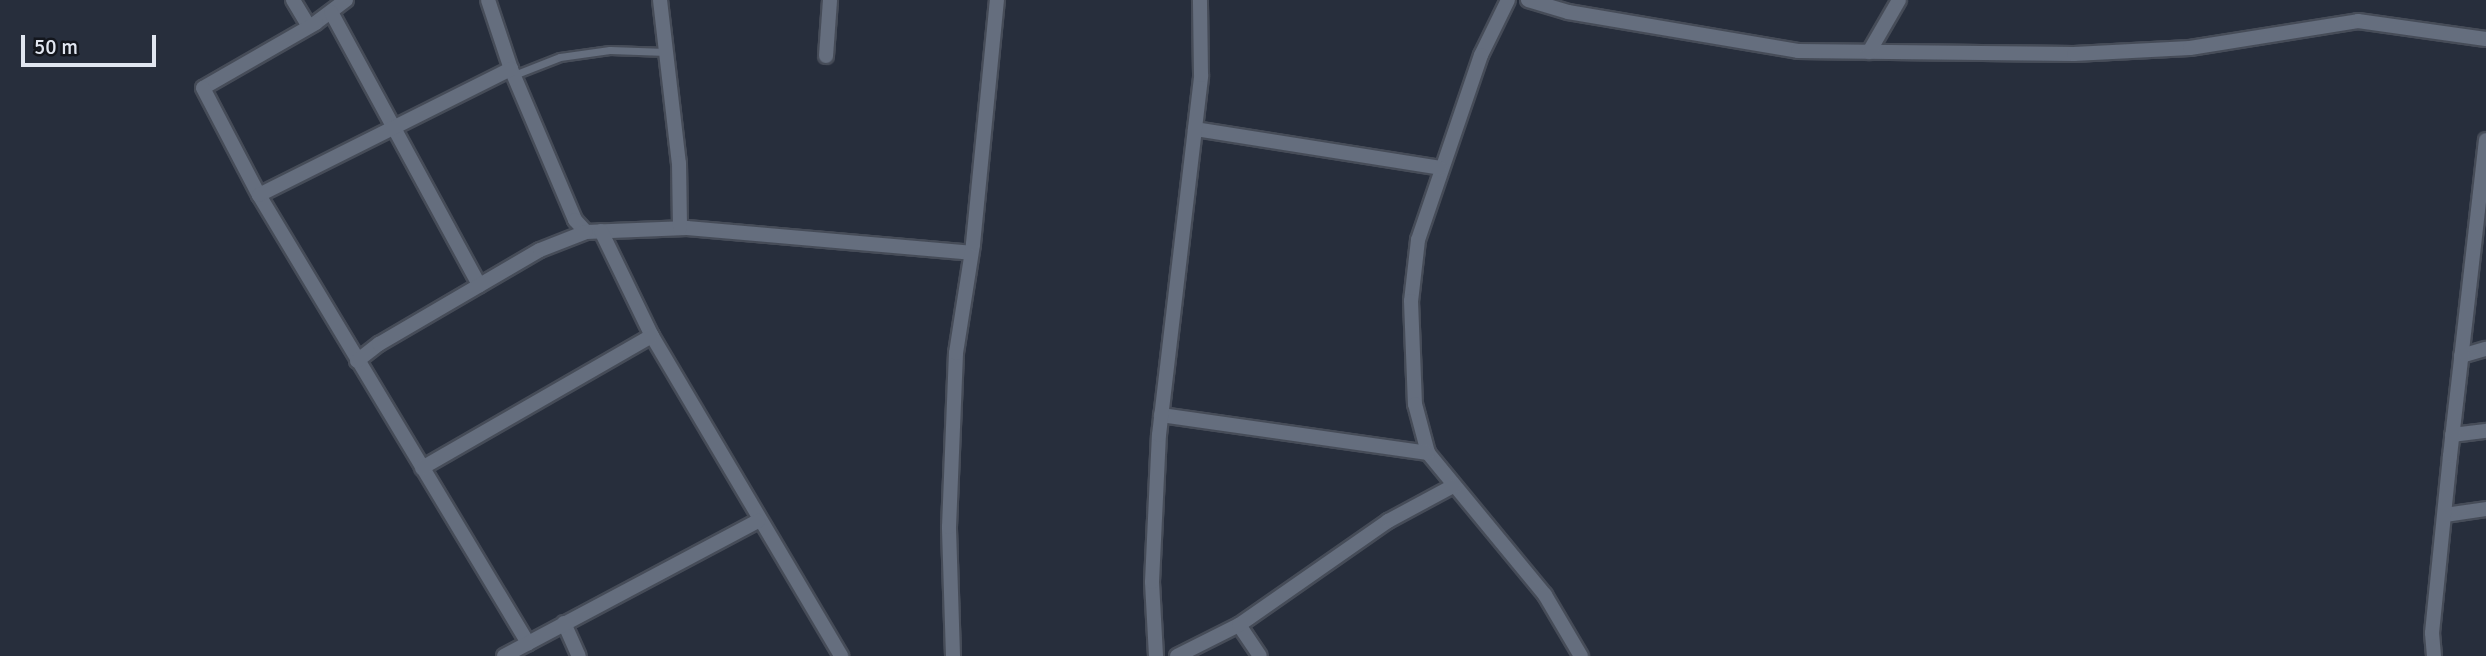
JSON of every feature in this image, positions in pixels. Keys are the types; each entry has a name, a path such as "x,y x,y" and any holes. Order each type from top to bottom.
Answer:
{"street":[{"path":"293,0 309,27"},
{"path":"346,0 309,27 203,88 258,195 528,643"},
{"path":"488,0 512,72 575,220 593,231 758,521 808,595 841,656"},
{"path":"660,0 679,163 680,228"},
{"path":"826,56 830,0"},
{"path":"953,656 950,465 956,353 971,253 996,0"},
{"path":"1156,656 1153,570 1161,415 1201,75 1200,0"},
{"path":"1508,0 1480,55 1418,240 1411,301 1415,404 1428,453 1453,486 1483,515 1545,594 1581,656"},
{"path":"1528,0 1568,12 1798,51 2074,54 2190,48 2358,21 2486,38"},
{"path":"1868,52 1899,0"},
{"path":"331,12 479,285"},
{"path":"258,195 512,72"},
{"path":"1195,130 1440,168"},
{"path":"2434,656 2432,633 2460,356 2486,140"},
{"path":"357,361 540,250 593,231 680,228 971,253"},
{"path":"422,468 652,336"},
{"path":"2460,356 2486,349"},
{"path":"1161,415 1428,453"},
{"path":"2452,435 2486,432"},
{"path":"1177,656 1239,625 1388,522 1453,486"},
{"path":"2445,514 2486,509"},
{"path":"504,656 758,521"},
{"path":"564,623 579,656"},
{"path":"1239,625 1260,656"}],"lane":[{"path":"512,72 560,57 610,50 667,52"}]}
